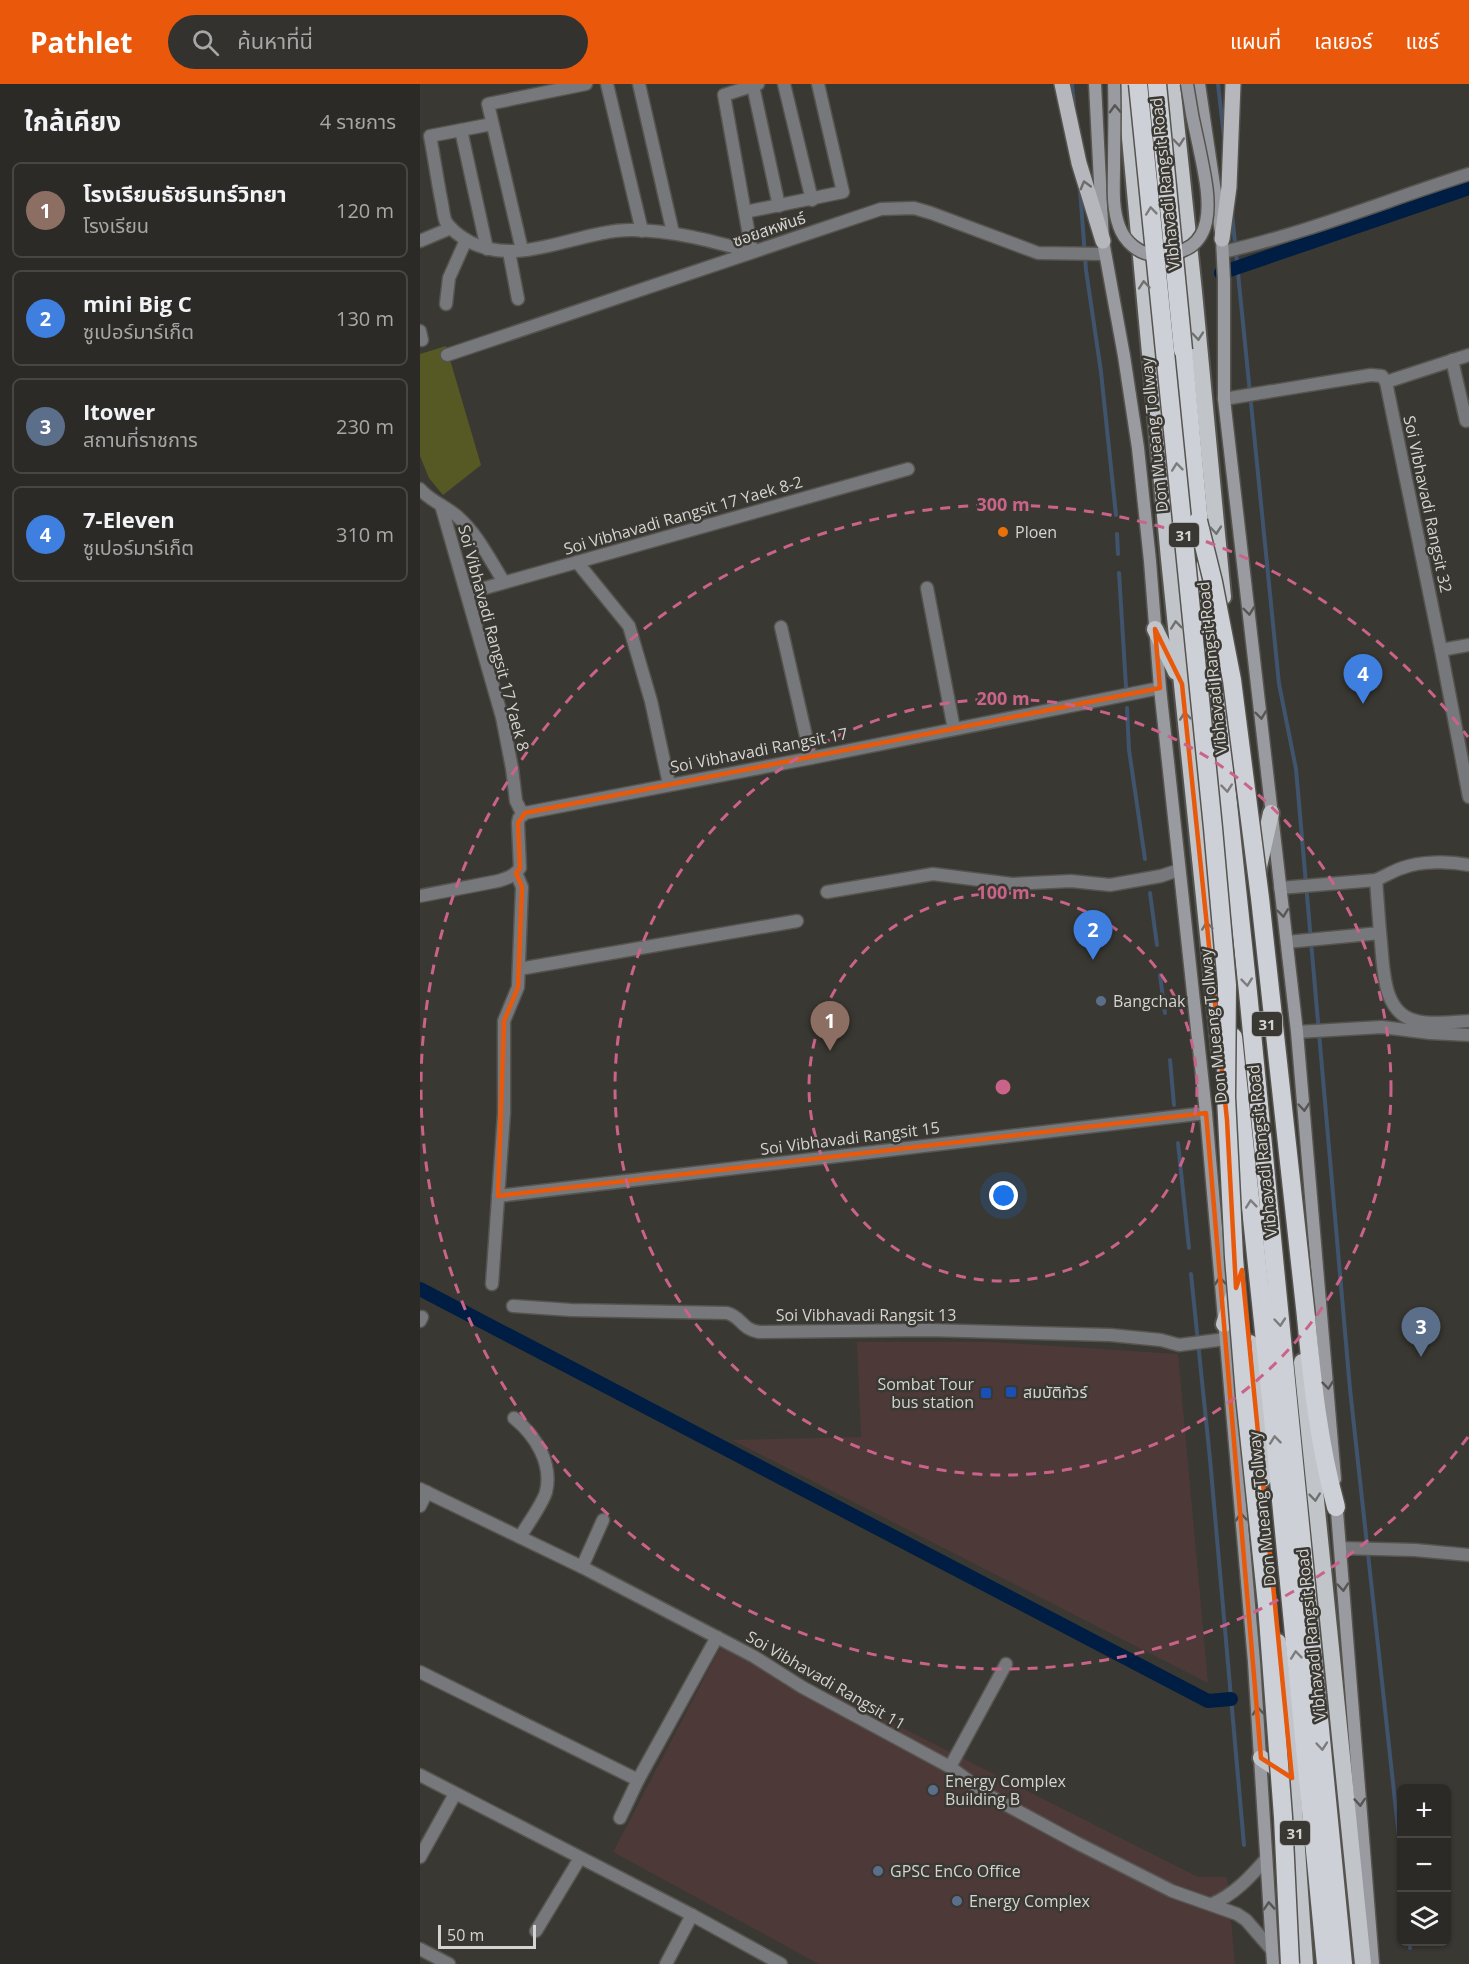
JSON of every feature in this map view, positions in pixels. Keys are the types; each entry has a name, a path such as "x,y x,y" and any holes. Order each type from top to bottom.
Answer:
{"highway":[{"name":"Vibhavadi Rangsit Road","path":"1125,84 1182,684 1292,1778 1305,1964"},
{"name":"Don Mueang Tollway","path":"1138,84 1214,828 1227,985 1276,1444 1326,1964"},
{"name":"31","path":"1157,84 1198,521 1248,992 1343,1964"},
{"name":"Vibhavadi Rangsit Road","path":"1172,84 1253,894 1371,1963"},
{"path":"1198,521 1213,582 1232,680 1260,898 1312,1378 1322,1445 1336,1507"},
{"path":"1155,629 1182,684"},
{"path":"1253,894 1270,813"},
{"path":"1227,985 1226,1097 1234,1257 1246,1407 1268,1616 1283,1817 1290,1964"},
{"path":"1225,1332 1242,1270"},
{"path":"1261,1758 1292,1778"}],"main road":[{"path":"1062,84 1079,163 1104,247"},
{"name":"31","path":"1095,84 1104,247 1138,448 1160,688 1206,1113 1261,1758 1273,1964"},
{"path":"1114,84 1116,114 1114,190 1115,212 1119,226 1124,238 1135,248 1150,255 1169,255 1198,240 1208,215 1204,174 1187,84"},
{"name":"Vibhavadi Rangsit Road","path":"1199,84 1222,245 1224,399 1297,1032 1335,1456 1336,1507 1371,1963"},
{"path":"1222,245 1229,187 1233,84"}],"street":[{"path":"522,250 488,104 586,84"},
{"path":"608,84 642,231"},
{"path":"639,84 673,234"},
{"path":"784,84 812,200"},
{"path":"745,212 843,192 818,84"},
{"path":"492,124 430,136 445,221 458,235 487,249 508,252 610,232 642,231 711,241 752,252 724,95 755,85 779,206"},
{"path":"461,130 487,249"},
{"path":"1222,245 1264,242 1319,226 1469,174"},
{"name":"ซอยสหพันธ์","path":"447,355 881,209 914,208 932,213 1038,253 1085,254 1104,247"},
{"path":"420,241 452,228"},
{"path":"446,304 449,278 466,240"},
{"path":"508,252 518,299"},
{"path":"1224,399 1371,375 1382,376 1386,382 1469,355"},
{"path":"1452,360 1466,421"},
{"name":"Soi Vibhavadi Rangsit 32","path":"1386,382 1441,650 1463,737 1469,797"},
{"name":"Soi Vibhavadi Rangsit 17 Yaek 8-2","path":"466,593 908,469"},
{"path":"420,489 456,515 475,535 504,582"},
{"name":"Soi Vibhavadi Rangsit 17 Yaek 8","path":"441,505 502,717 516,801 523,815"},
{"path":"577,562 629,626 651,701 669,784"},
{"path":"927,588 954,729"},
{"path":"781,627 811,758"},
{"path":"1441,650 1469,645"},
{"name":"Soi Vibhavadi Rangsit 17","path":"523,815 535,810 811,758 1160,688"},
{"path":"420,896 498,881 516,873 520,868 518,823 523,815"},
{"path":"1280,888 1376,880 1402,868 1415,865 1446,863 1469,865"},
{"path":"827,892 933,873 1012,884 1071,881 1110,885 1161,876 1179,870"},
{"path":"492,1284 504,1113 504,1021 518,987 522,887 516,873"},
{"path":"1376,880 1388,995 1398,1011 1416,1021 1469,1021"},
{"path":"519,969 797,921"},
{"path":"1287,942 1380,933"},
{"path":"1297,1032 1382,1028 1430,1034 1469,1035"},
{"name":"Soi Vibhavadi Rangsit 15","path":"498,1196 1206,1113"},
{"name":"Soi Vibhavadi Rangsit 13","path":"513,1306 571,1310 727,1313 736,1315 745,1328 759,1332 928,1330 1110,1335 1161,1340 1179,1346 1208,1343 1225,1332"},
{"path":"514,1418 536,1441 544,1460 546,1475 546,1492 520,1537"},
{"path":"420,1506 424,1490"},
{"name":"Soi Vibhavadi Rangsit 11","path":"424,1490 582,1567 717,1637 875,1728 950,1767 987,1795 1077,1843 1172,1891 1237,1914 1246,1920 1272,1950"},
{"path":"582,1567 603,1520"},
{"path":"1340,1548 1415,1550 1469,1555"},
{"path":"620,1818 638,1780 717,1637"},
{"path":"950,1767 1006,1664"},
{"path":"420,1672 638,1780"},
{"path":"420,1775 692,1915 781,1964"},
{"path":"420,1857 455,1794"},
{"path":"536,1931 580,1858"},
{"path":"1212,1904 1223,1900 1239,1888 1266,1859"},
{"path":"666,1964 692,1915"},
{"path":"422,1954 449,1964"}],"highlighted area":[{"path":"1155,629 1182,684 1227,1120 1236,1288 1242,1270 1292,1778 1261,1758 1206,1113 498,1196 504,1021 518,987 522,887 516,873 520,868 518,823 525,813 1160,688"}],"shaded area":[{"path":"857,1342 991,1342 1178,1354 1208,1683 732,1440 861,1437"},
{"path":"720,1648 853,1703 1198,1877 1227,1877 1235,1964 819,1964 613,1852"}],"green space":[{"path":"446,346 481,465 443,495 429,478 420,456 420,354"}],"waterway":[{"path":"1072,84 1074,104"},
{"path":"1218,84 1224,137"},
{"path":"1221,273 1469,188"},
{"path":"1080,189 1086,270 1101,372 1116,515"},
{"path":"1232,213 1279,684 1296,769 1350,1389 1399,1838"},
{"path":"1117,534 1118,554"},
{"path":"1119,573 1126,687"},
{"path":"1127,708 1129,750 1145,859"},
{"path":"1150,893 1157,945"},
{"path":"1160,975 1165,1013"},
{"path":"1170,1060 1174,1105"},
{"path":"1178,1143 1189,1248"},
{"path":"1191,1274 1210,1459 1244,1845"},
{"path":"420,1289 1208,1701 1231,1699"}],"place":[{"name":"Ploen","path":"1003,532"},
{"name":"7-Eleven","path":"1363,704"},
{"name":"mini Big C","path":"1093,960"},
{"name":"Bangchak","path":"1101,1001"},
{"name":"โรงเรียนธัชรินทร์วิทยา","path":"830,1051"},
{"name":"Itower","path":"1421,1357"},
{"name":"สมบัติทัวร์","path":"1011,1392"},
{"name":"Sombat Tour bus station","path":"986,1393"},
{"name":"Energy Complex Building B","path":"933,1790"},
{"name":"GPSC EnCo Office","path":"878,1871"},
{"name":"Energy Complex","path":"957,1901"}]}
